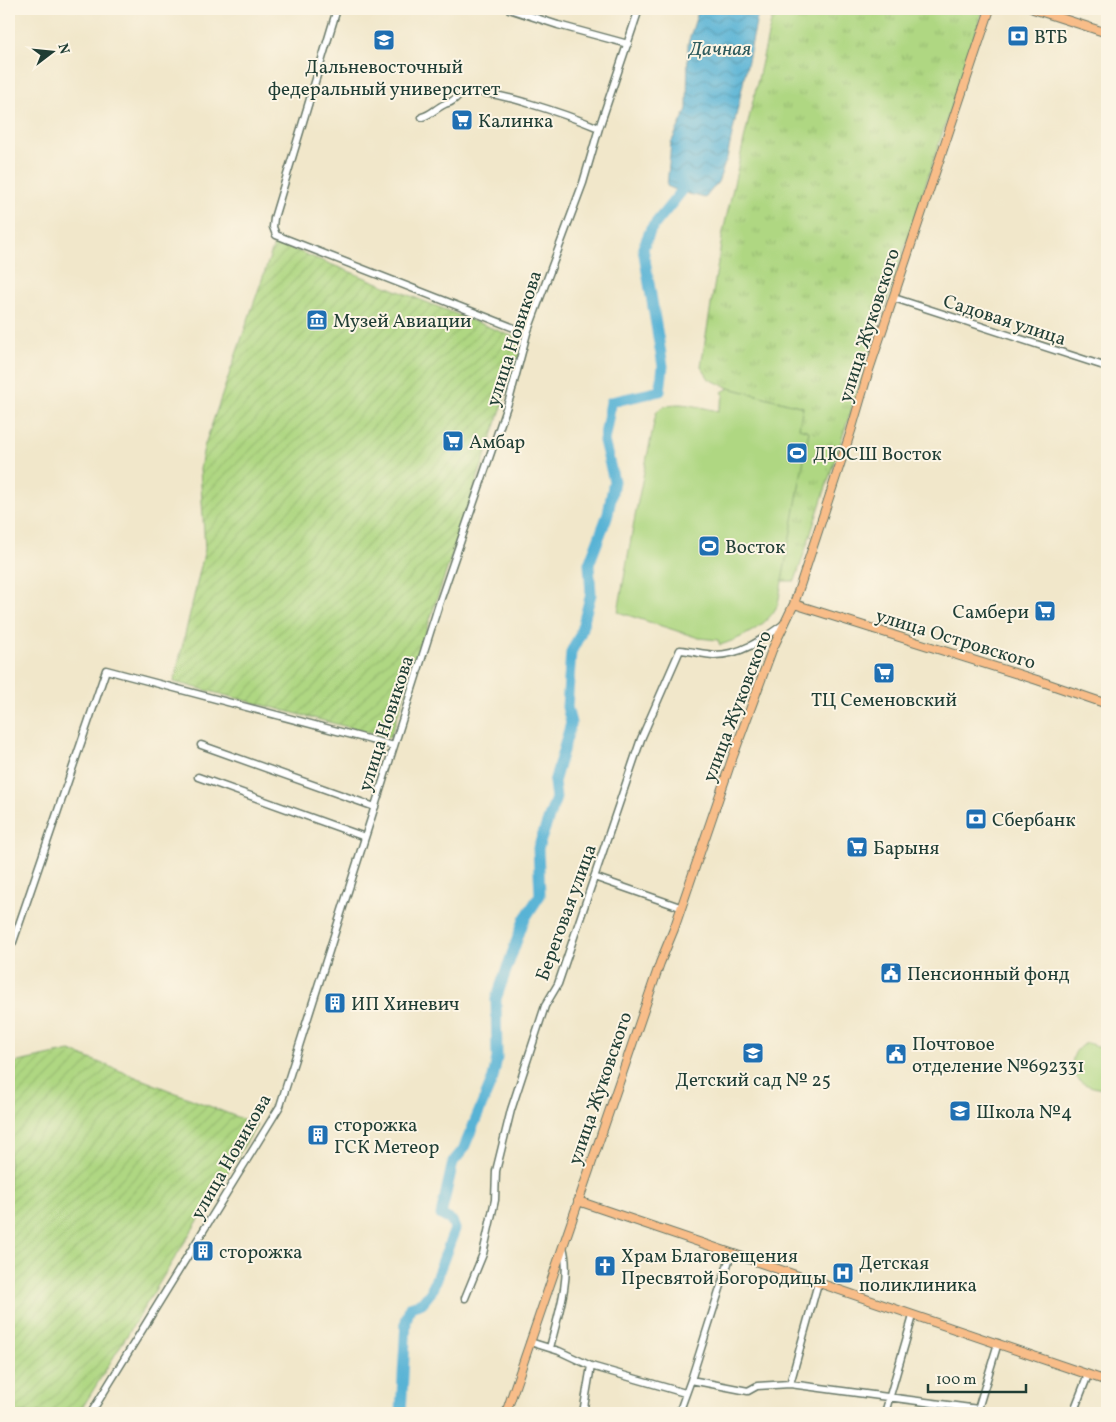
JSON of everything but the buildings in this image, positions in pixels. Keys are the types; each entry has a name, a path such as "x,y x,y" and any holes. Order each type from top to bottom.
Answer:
{"main road":[{"name":"улица Жуковского","path":"506,1413 616,1087 680,907 772,650 794,604 990,9"},
{"path":"1033,9 1107,33"},
{"name":"улица Островского","path":"794,604 1037,680 1107,704"},
{"path":"578,1201 1107,1381"}],"street":[{"path":"336,9 274,218 273,227 276,234 527,333"},
{"path":"509,9 558,25 628,44"},
{"name":"улица Новикова","path":"93,1413 280,1106 439,604 510,397 527,333 583,183 599,128 639,9"},
{"path":"422,117 428,116 460,94 472,92 519,100 568,115 599,128"},
{"name":"Садовая улица","path":"894,298 1107,368"},
{"name":"Береговая улица","path":"465,1298 484,1254 495,1200 496,1171 511,1110 536,1028 545,1006 558,984 641,739 680,650 713,655 734,652 755,644 785,624"},
{"path":"9,940 13,942 106,670 394,746"},
{"path":"201,746 374,807"},
{"path":"198,777 365,837"},
{"path":"594,877 680,907"},
{"path":"550,1348 564,1283 567,1258 563,1247"},
{"path":"679,1413 692,1380 731,1254"},
{"path":"790,1384 818,1283"},
{"path":"885,1413 913,1316"},
{"path":"530,1342 550,1348 592,1366 686,1393"},
{"path":"692,1380 748,1391 757,1386 790,1384 978,1409 998,1344"},
{"path":"583,1413 592,1366"},
{"path":"1073,1413 1088,1374"}],"green space":[{"path":"774,9 983,10 795,581 782,581 808,431 798,428 803,407 729,388 709,379 701,366 723,232"},
{"path":"275,242 524,341 390,738 174,682 205,549 200,469 204,447"},
{"name":"Восток","path":"729,388 803,407 799,428 809,431 778,604 768,619 754,630 720,645 718,640 699,638 618,612 656,413 669,405 677,404 686,404 718,411 724,395 722,392"},
{"path":"1088,1043 1107,1050 1107,1090 1083,1083 1073,1071 1072,1065 1075,1054 1082,1045"},
{"path":"70,1051 257,1125 79,1413 9,1413 9,1064"}],"water":[{"name":"Дачная","path":"699,9 759,9 727,158 718,182 705,198 681,192 667,186 671,143 687,109 688,43"}],"waterway":[{"path":"401,1413 406,1321 410,1307 422,1303 431,1292 455,1229 452,1221 441,1215 453,1162 463,1150 493,1078 497,1058 496,999 524,920 540,895 538,848 556,798 554,782 571,723 567,707 571,652 580,635 591,594 589,564 608,514 614,481 604,441 611,402 660,391 663,366 643,248 651,229 681,192 682,177"}],"place":[{"name":"ВТБ","path":"1018,36"},
{"name":"Дальневосточный федеральный университет","path":"384,40"},
{"name":"Калинка","path":"462,120"},
{"name":"Музей Авиации","path":"317,320"},
{"name":"Амбар","path":"453,441"},
{"name":"ДЮСШ Восток","path":"797,453"},
{"name":"Восток","path":"709,546"},
{"name":"Самбери","path":"1045,611"},
{"name":"ТЦ Семеновский","path":"884,673"},
{"name":"Сбербанк","path":"976,819"},
{"name":"Барыня","path":"857,847"},
{"name":"Пенсионный фонд","path":"891,973"},
{"name":"ИП Хиневич","path":"335,1003"},
{"name":"Детский сад № 25","path":"753,1053"},
{"name":"Почтовое отделение №692331","path":"896,1054"},
{"name":"Школа №4","path":"960,1111"},
{"name":"сторожка ГСК Метеор","path":"318,1135"},
{"name":"сторожка","path":"203,1251"},
{"name":"Храм Благовещения Пресвятой Богородицы","path":"605,1266"},
{"name":"Детская поликлиника","path":"843,1273"}]}
